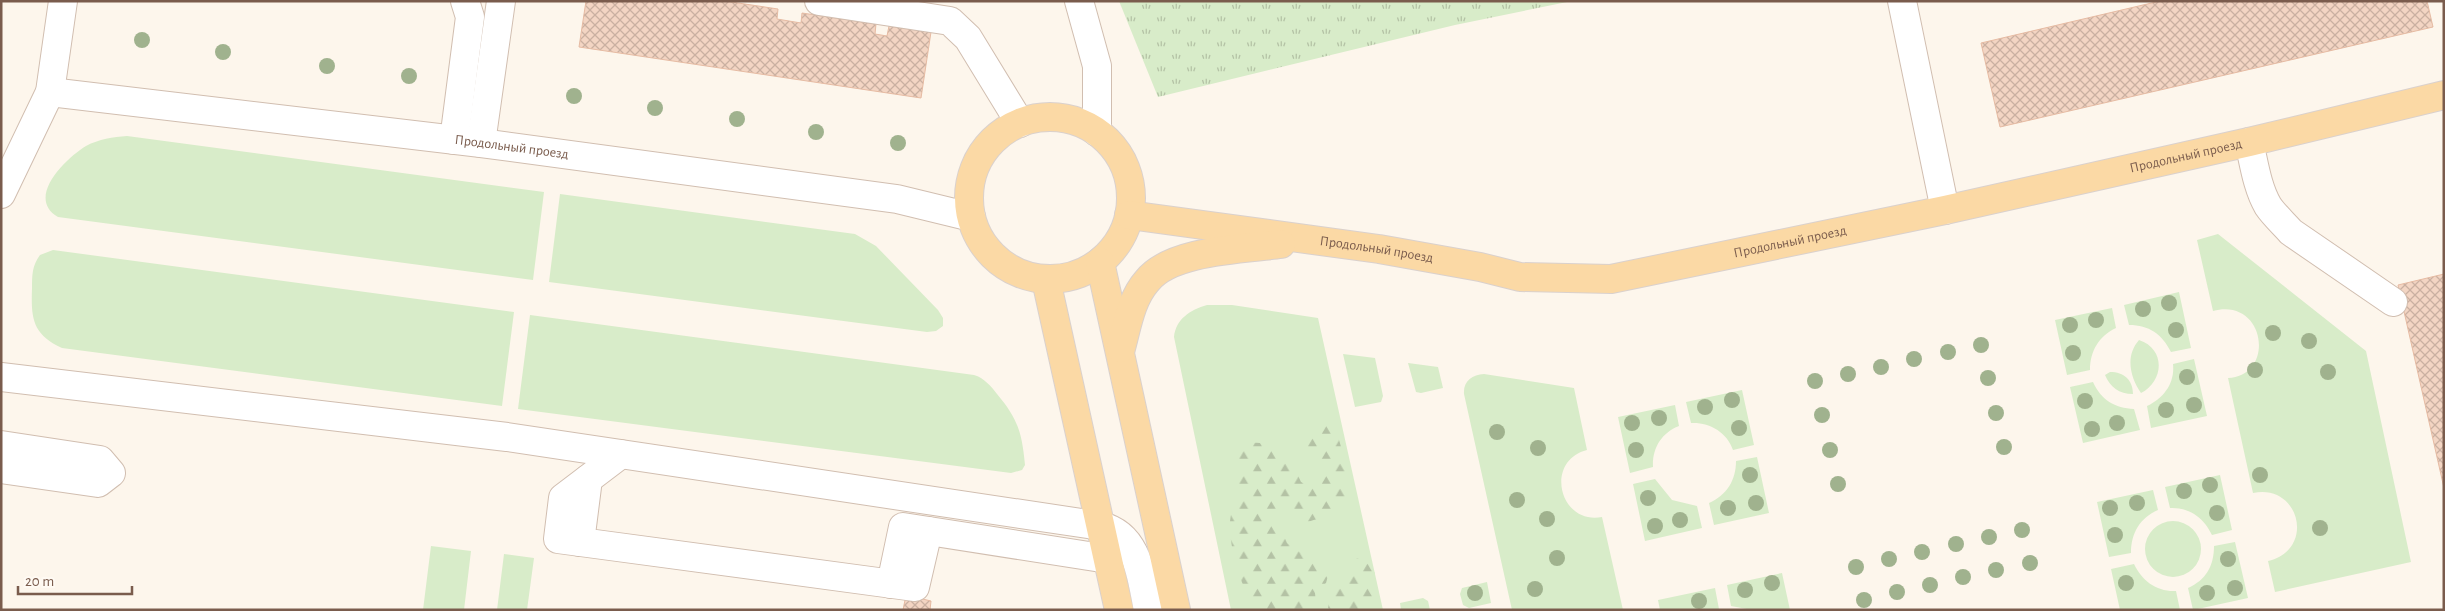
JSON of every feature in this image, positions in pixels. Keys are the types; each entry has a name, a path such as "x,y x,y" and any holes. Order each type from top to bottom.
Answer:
{"main road":[{"name":"Продольный проезд","path":"1129,215 1314,239 1480,267 1520,277 1611,279 1944,210 2249,142 2444,95"},
{"path":"1046,117 1073,120 1097,132 1114,148 1125,169 1130,192 1129,215 1118,241 1100,262 1086,271 1070,277 1046,280 1011,269 993,256 979,238 971,217 969,195 973,173 983,152 999,134 1020,123 1046,117"},
{"path":"1120,352 1135,300 1147,280 1164,267 1184,258 1314,239"},
{"path":"1100,262 1176,610"},
{"path":"1046,280 1119,610"}],"street":[{"path":"1,194 50,92 63,1"},
{"path":"465,1 468,5 470,16 467,142"},
{"path":"467,142 501,1"},
{"path":"819,1 950,21 968,38 1020,123"},
{"path":"1079,1 1097,66 1097,132"},
{"path":"1902,1 1944,210"},
{"name":"Продольный проезд","path":"50,92 467,142 897,199 971,217"},
{"path":"2249,142 2262,192 2268,206 2279,219 2291,232 2392,302"},
{"path":"1,377 507,437 1101,526 1120,535 1134,552 1139,566 1148,610"},
{"path":"1,445 100,460 104,478 1,469"},
{"path":"621,454 563,498 558,539 903,585 903,527 1108,559"}],"green space":[{"path":"1119,1 1572,1 1455,25 1158,97"},
{"path":"127,136 544,192 533,280 58,217 49,209 46,200 47,189 52,179 69,159 91,144 106,139"},
{"path":"560,194 855,234 876,246 938,310 943,318 943,326 936,331 927,332 549,282"},
{"path":"2218,234 2366,351 2411,562 2275,592 2268,561 2283,555 2293,544 2297,532 2296,519 2291,507 2282,498 2269,493 2253,493 2228,378 2243,374 2253,365 2258,352 2258,338 2254,326 2244,315 2231,310 2213,311 2197,240"},
{"path":"53,250 514,312 502,406 62,348 52,343 39,331 35,324 32,308 34,267 40,255"},
{"path":"2179,292 2191,348 2171,352 2163,340 2154,332 2136,325 2129,325 2124,305"},
{"path":"1207,305 1232,305 1318,318 1383,610 1231,610 1174,337 1178,325 1185,316"},
{"path":"2112,308 2116,328 2100,340 2094,350 2090,370 2067,375 2055,320"},
{"path":"530,315 974,375 990,385 1010,411 1018,427 1025,465 1022,470 1011,473 518,409"},
{"path":"2139,340 2148,344 2154,350 2159,365 2154,381 2149,388 2141,393 2134,380 2131,367 2132,353"},
{"path":"1343,354 1375,358 1383,396 1381,402 1355,407"},
{"path":"2194,359 2207,416 2151,428 2147,406 2159,399 2167,389 2172,377 2173,364"},
{"path":"1408,363 1438,367 1443,388 1421,393 1416,392"},
{"path":"2110,372 2120,373 2127,378 2133,389 2133,394 2123,393 2112,386 2105,375"},
{"path":"1484,374 1574,388 1587,450 1574,456 1565,466 1562,478 1562,491 1567,502 1575,511 1587,517 1602,517 1623,610 1512,610 1464,394 1465,386 1469,380"},
{"path":"2093,382 2100,394 2109,402 2121,407 2134,409 2140,430 2083,443 2070,387"},
{"path":"1742,390 1754,445 1733,450 1722,433 1716,429 1704,424 1691,423 1686,402"},
{"path":"1675,405 1679,426 1667,433 1659,442 1654,454 1653,467 1630,473 1618,417"},
{"path":"1323,423 1336,428 1348,474 1346,496 1341,506 1326,517 1308,522 1282,509 1276,513 1287,543 1300,552 1315,549 1329,572 1326,583 1315,592 1316,606 1313,610 1258,610 1242,582 1231,538 1230,524 1236,494 1237,461 1242,450 1247,445 1260,443 1267,445 1282,452 1292,461 1301,482 1310,486 1319,468 1305,449 1312,432"},
{"path":"1757,457 1769,513 1714,525 1709,503 1721,496 1729,486 1736,468 1736,461"},
{"path":"2220,475 2232,530 2212,535 2205,523 2195,515 2183,509 2170,508 2165,487"},
{"path":"1655,479 1672,500 1697,506 1702,528 1645,541 1633,484"},
{"path":"2153,490 2158,510 2146,517 2138,527 2131,546 2131,553 2109,557 2097,502"},
{"path":"2173,521 2184,523 2193,529 2199,538 2201,549 2199,560 2193,569 2184,575 2173,577 2162,575 2153,569 2147,560 2145,549 2147,538 2153,529 2162,523"},
{"path":"2235,542 2248,598 2193,610 2188,588 2200,581 2208,572 2214,553 2214,546"},
{"path":"431,546 471,551 464,610 423,610"},
{"path":"504,554 534,558 527,610 497,610"},
{"path":"1363,557 1375,573 1372,610 1330,610 1328,608 1331,593 1341,582 1349,561"},
{"path":"2134,564 2141,576 2151,584 2163,590 2176,591 2180,610 2120,610 2111,569"},
{"path":"1782,573 1790,610 1752,610 1731,606 1727,585"},
{"path":"1487,582 1491,603 1469,608 1463,605 1460,594 1462,588"},
{"path":"1715,588 1719,609 1660,610 1658,600"},
{"path":"1423,598 1428,601 1430,610 1401,610 1400,603"}],"building":[{"path":"586,1 725,1 778,9 777,19 801,23 802,13 876,24 875,34 887,36 889,26 931,32 921,98 579,47"},
{"path":"2160,1 2427,1 2433,27 2000,127 1981,43"},
{"path":"2444,274 2444,488 2398,285"},
{"path":"906,595 931,601 930,610 903,610"}]}
